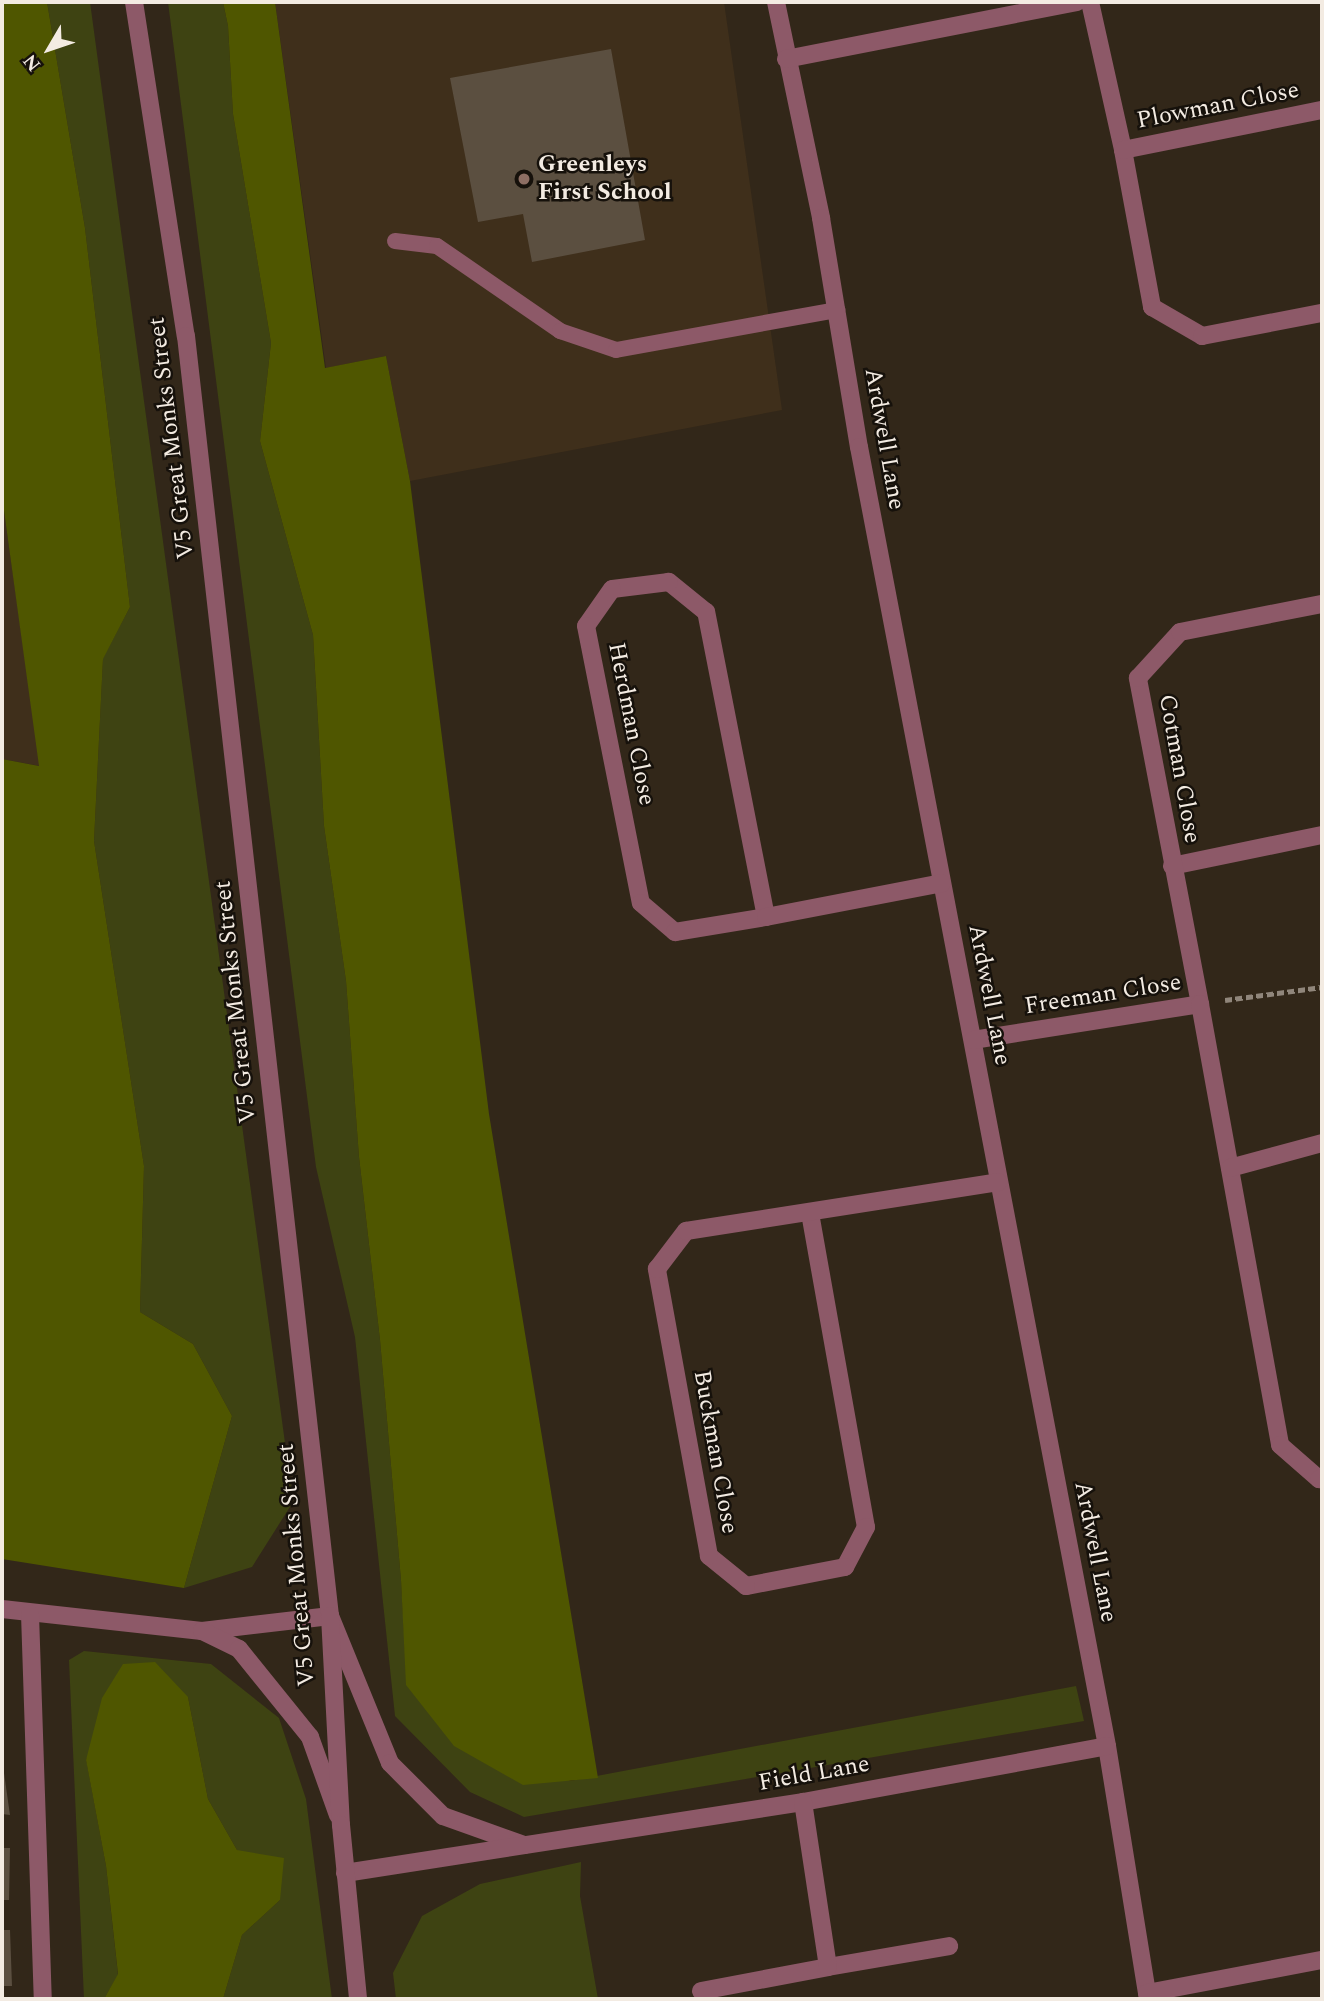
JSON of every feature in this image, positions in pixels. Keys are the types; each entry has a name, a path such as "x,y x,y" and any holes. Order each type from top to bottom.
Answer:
{"street":[{"name":"V5 Great Monks Street","path":"134,2 186,336 330,1616 341,1825 358,1999"},
{"name":"Ardwell Lane","path":"776,2 837,310 859,447 1107,1746 1147,1996"},
{"path":"786,59 1077,2"},
{"name":"Plowman Close","path":"1090,2 1123,149 1152,307 1202,336 1322,313"},
{"name":"Plowman Close","path":"1123,149 1322,110"},
{"name":"Herdman Close","path":"766,918 706,612 669,582 612,589 586,626 641,903 675,932 766,918 942,883"},
{"name":"Cotman Close","path":"1200,1004 1138,678 1180,632 1322,604"},
{"name":"Cotman Close","path":"1172,866 1322,835"},
{"name":"Freeman Close","path":"973,1040 1200,1004 1280,1445 1319,1479 1322,1478"},
{"path":"1230,1168 1322,1143"},
{"name":"Buckman Close","path":"810,1213 866,1527 845,1567 746,1586 709,1556 657,1269 686,1231 998,1182"},
{"path":"2,1609 202,1631 330,1616"},
{"path":"30,1614 43,1999"},
{"name":"Field Lane","path":"330,1616 390,1763 443,1816 528,1846"},
{"path":"202,1631 239,1649 310,1737 341,1825"},
{"name":"Field Lane","path":"345,1873 803,1802 1107,1746"},
{"path":"803,1802 828,1967"},
{"path":"701,1991 949,1945"},
{"path":"1147,1996 1322,1960"}],"lane":[{"path":"395,240 437,246 560,331 616,350 837,310"}],"path":[{"path":"1200,1004 1322,987"}],"shaded area":[{"name":"Greenleys First School","path":"275,2 724,2 782,410 410,481 386,356 326,368"},
{"path":"2,496 40,766 2,759"}],"green space":[{"path":"2,2 47,2 85,228 130,607 103,659 94,841 144,1166 140,1312 193,1344 232,1416 184,1588 2,1559 2,759 39,766 2,496"},
{"path":"47,2 90,2 293,1502 252,1567 184,1588 232,1416 193,1344 140,1312 144,1166 94,841 103,658 130,607 85,228"},
{"path":"168,2 223,2 228,26 233,114 271,343 260,441 313,635 324,826 346,981 359,1157 380,1340 401,1580 407,1685 570,1781 1076,1686 1084,1721 524,1817 470,1792 395,1716 355,1337 316,1167"},
{"path":"223,2 275,2 325,368 386,356 410,481 489,1114 598,1778 523,1785 454,1746 406,1685 401,1580 380,1340 359,1157 346,981 324,826 313,635 260,441 271,343 233,114 228,26"},
{"path":"84,1651 211,1664 279,1718 306,1799 332,1999 223,1999 242,1935 280,1900 237,1850 208,1799 188,1697 86,1759 106,1866 118,1975 104,1999 84,1999 69,1660"},
{"path":"155,1662 188,1697 208,1799 237,1850 284,1858 280,1900 242,1935 223,1999 104,1999 118,1974 106,1866 86,1760 102,1698 123,1664"},
{"path":"581,1862 580,1896 598,1999 396,1999 393,1973 422,1916 480,1884"}],"building":[{"path":"611,49 645,240 532,262 523,214 478,222 450,78"},
{"path":"4,1773 10,1815 2,1814"},
{"path":"2,1848 10,1848 9,1900 2,1900"},
{"path":"2,1930 10,1930 12,1986 2,1986"}],"place":[{"name":"Greenleys First School","path":"524,179"}]}
